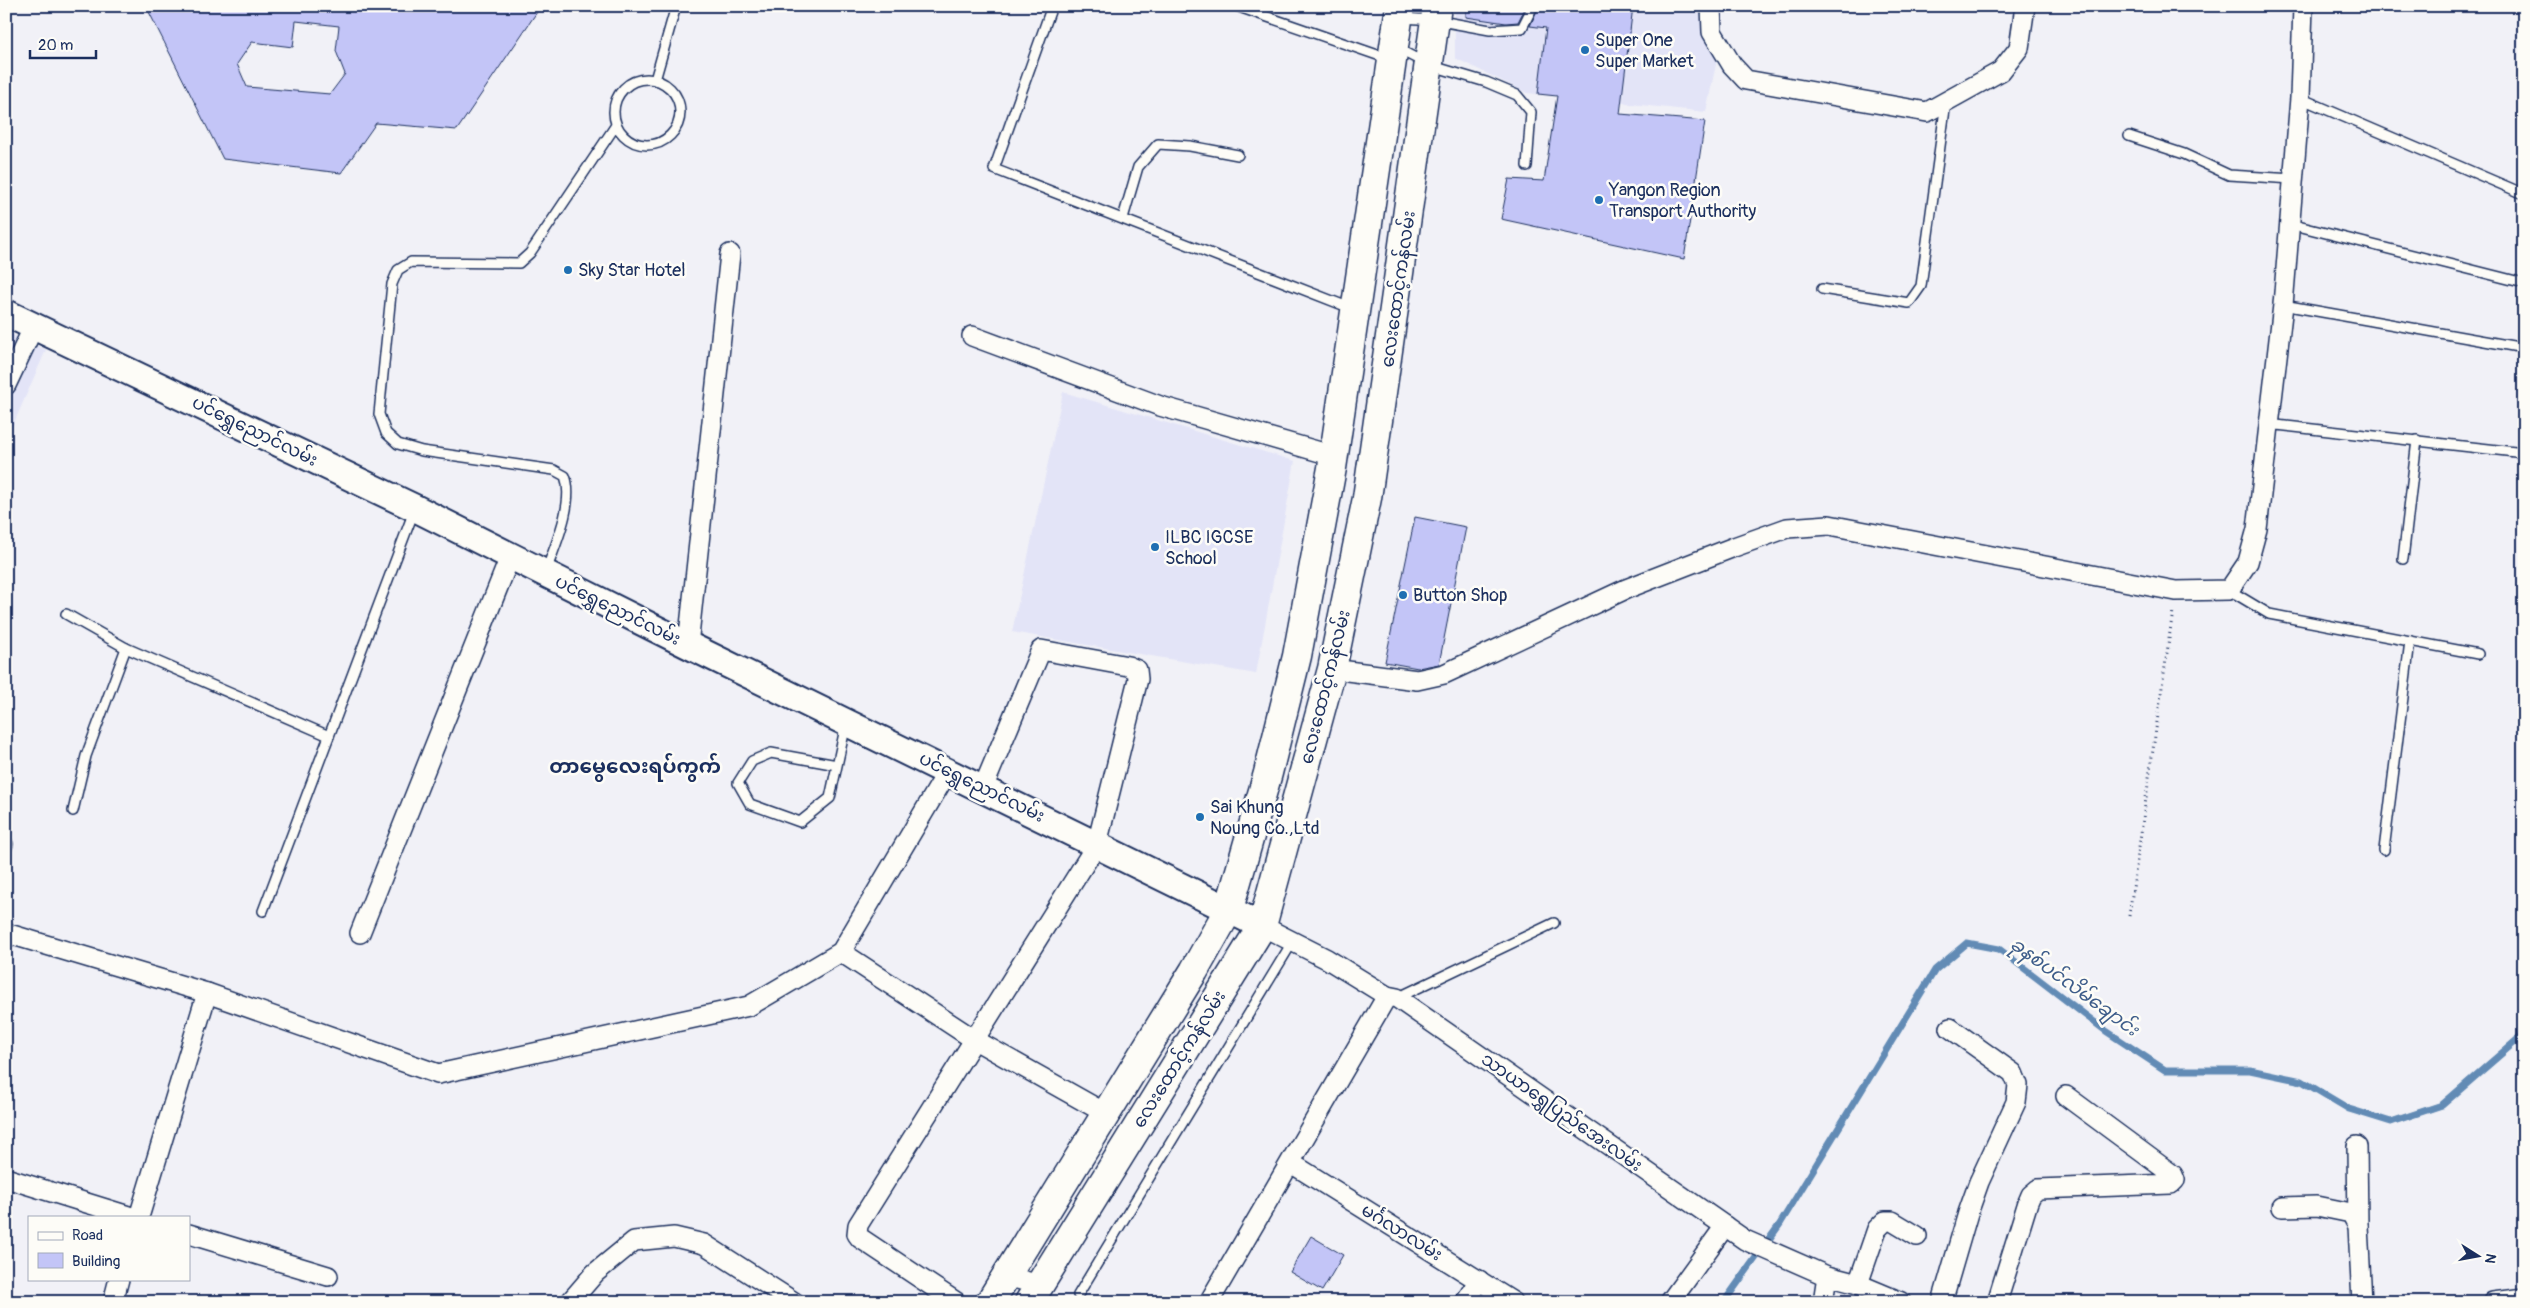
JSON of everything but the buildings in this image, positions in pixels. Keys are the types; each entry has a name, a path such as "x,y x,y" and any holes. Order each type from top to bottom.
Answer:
{"main road":[{"name":"လေးထောင့်ကန်လမ်း","path":"990,1302 1194,971 1229,909 1268,774 1297,656 1333,462 1399,12"},
{"name":"လေးထောင့်ကန်လမ်း","path":"1034,1293 1262,926 1332,668 1371,474 1436,13"},
{"path":"1333,462 1371,474"},
{"path":"1099,1125 1120,1152"}],"street":[{"path":"1711,6 1711,30 1732,65 1746,80 1927,112 2001,71 2019,48 2025,6"},
{"path":"1332,668 1416,680 1444,674 1626,589 1787,528 1829,525 2176,591 2229,590 2248,562 2256,529 2283,305 2300,98 2303,6"},
{"path":"688,645 730,254"},
{"name":"ပင်ရွှေညောင်လမ်း","path":"6,313 415,508 688,645 1229,909"},
{"path":"6,385 34,326"},
{"path":"972,336 1160,406 1333,462"},
{"path":"360,933 510,557"},
{"path":"956,1302 860,1238 857,1229 1098,844 1138,678 1137,670 1128,666 1041,650 983,788"},
{"path":"6,933 206,993 438,1074 749,1006 841,952 948,771"},
{"name":"သာယာရွှေပြည်အေးလမ်း","path":"1229,909 1327,958 1392,997 1746,1240 1827,1276 1858,1284 1901,1302"},
{"path":"841,952 975,1040 1099,1125"},
{"path":"139,1216 206,993"},
{"path":"1209,1302 1392,997"},
{"path":"1942,1302 1968,1213 1979,1182 2016,1102 2018,1085 2013,1073 1950,1028"},
{"path":"1997,1302 2028,1202 2031,1195 2038,1189 2171,1184 2175,1180 2174,1175 2066,1096"},
{"path":"2357,1146 2358,1226 2362,1302"},
{"name":"မင်္ဂလာလမ်း","path":"1291,1163 1513,1302"},
{"path":"6,1178 129,1216"},
{"path":"2282,1206 2317,1206 2351,1213 2358,1226"},
{"path":"1858,1284 1877,1229 1885,1221 1892,1221 1916,1236"},
{"path":"1670,1302 1725,1226"},
{"path":"190,1234 328,1276"},
{"path":"570,1302 594,1273 634,1241 674,1237 704,1244 794,1302"},
{"path":"1007,1276 1034,1293"},
{"path":"1823,1302 1827,1276"},
{"path":"113,1302 120,1280"},
{"path":"1465,1302 1478,1280"},
{"path":"2493,1302 2524,1298"}],"lane":[{"path":"655,80 676,6"},
{"path":"1052,6 994,169 1356,310"},
{"path":"1236,6 1486,82 1517,95 1531,112 1527,166"},
{"path":"1399,12 1436,13 1490,30 1522,28 1533,6"},
{"path":"655,80 672,90 677,99 680,109 675,130 664,140 649,145 629,140 616,124 614,114 618,94 634,81 655,80"},
{"path":"2300,98 2524,194"},
{"path":"1822,289 1909,303 1921,286 1946,102"},
{"path":"545,574 562,526 568,485 565,476 554,470 422,452 398,444 386,433 379,414 392,284 398,270 412,262 519,263 530,253 616,124"},
{"path":"2129,136 2184,154 2229,175 2293,179"},
{"path":"1123,218 1138,167 1158,144 1190,146 1238,155"},
{"path":"2290,224 2524,283"},
{"path":"2283,305 2524,348"},
{"path":"2268,424 2524,453"},
{"path":"2403,559 2417,440"},
{"path":"263,911 415,508"},
{"path":"2229,590 2269,614 2478,654"},
{"path":"66,614 126,648 329,736"},
{"path":"2384,850 2410,641"},
{"path":"73,811 86,756 126,648"},
{"path":"837,765 771,753 752,761 738,783 750,804 800,822 830,798 837,765 846,722"},
{"path":"6,839 8,844 6,850"},
{"path":"1392,997 1554,923"},
{"path":"1078,1295 1293,941"}],"path":[{"path":"2129,916 2176,591"}],"shaded area":[{"path":"1455,6 1724,6 1716,64 1706,112 1527,93 1455,58"},
{"path":"6,332 46,350 6,441"},
{"name":"ILBC IGCSE School","path":"1063,392 1295,461 1256,674 1012,632"}],"waterway":[{"name":"ခုနစ်ပင်လိမ်ချောင်း","path":"1724,1302 1780,1224 1935,970 1967,943 1999,949 2106,1031 2165,1070 2250,1070 2302,1081 2349,1109 2391,1122 2442,1105 2524,1034"}],"place":[{"name":"Super One Super Market","path":"1585,50"},
{"name":"Yangon Region Transport Authority","path":"1599,200"},
{"name":"Sky Star Hotel","path":"568,270"},
{"name":"ILBC IGCSE School","path":"1155,547"},
{"name":"Button Shop","path":"1403,595"},
{"name":"Sai Khung Noung Co.,Ltd","path":"1200,817"}],"district":[{"name":"တာမွေလေးရပ်ကွက်","path":"635,766"}]}
